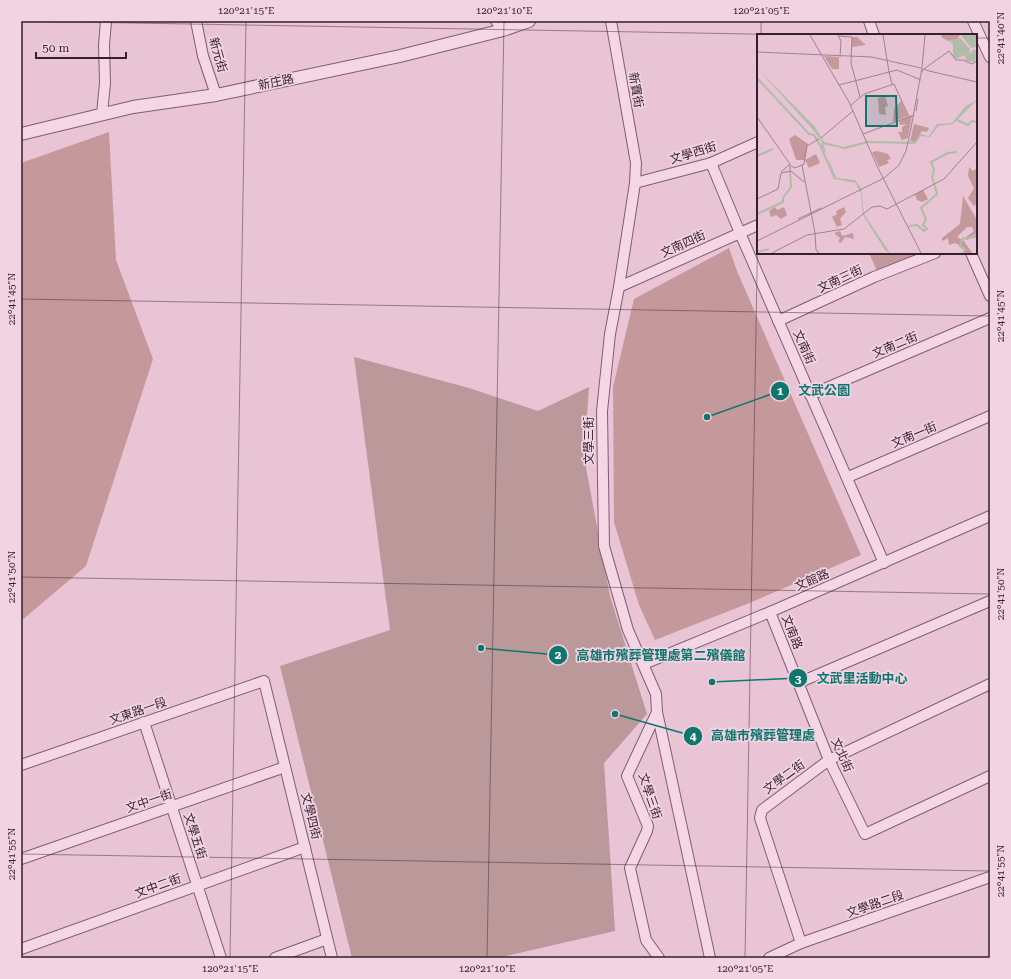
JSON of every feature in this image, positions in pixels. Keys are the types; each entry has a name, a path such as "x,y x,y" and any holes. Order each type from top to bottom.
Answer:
{"street":[{"path":"102,114 105,83 104,32 106,21"},
{"name":"新元街","path":"196,21 203,56 216,95"},
{"name":"新庄路","path":"21,134 133,107 216,95 400,56 499,26 529,21"},
{"name":"新寶街","path":"611,21 636,163"},
{"path":"868,21 874,34"},
{"path":"973,21 990,57"},
{"name":"文學西街","path":"635,183 711,163 757,142"},
{"name":"文學三街","path":"636,163 635,183 620,287 610,334 602,411 604,546 628,630 656,694 657,712 710,958"},
{"name":"文南街","path":"711,163 810,395 848,477 884,563"},
{"name":"文南四街","path":"620,287 757,225"},
{"name":"文南三街","path":"778,321 874,277 932,254"},
{"path":"971,254 990,296"},
{"name":"文南二街","path":"810,395 990,318"},
{"name":"文南一街","path":"848,477 990,416"},
{"name":"文館路","path":"644,664 770,612 990,516"},
{"path":"798,683 990,601"},
{"name":"文南路","path":"770,612 798,683"},
{"name":"文東路一段","path":"21,765 264,681"},
{"name":"文學四街","path":"264,681 332,958"},
{"name":"文北街","path":"798,683 829,760 865,834 990,776"},
{"name":"文學二街","path":"802,943 760,818 762,810 829,760 990,684"},
{"name":"文學三街","path":"657,712 627,776 648,826 630,868 646,940 659,958"},
{"name":"文學五街","path":"144,722 221,958"},
{"name":"文中一街","path":"21,859 285,767"},
{"name":"文中二街","path":"21,949 305,847"},
{"name":"文學路二段","path":"769,958 802,943 990,877"},
{"path":"275,958 327,939"}],"shaded area":[{"path":"109,132 116,260 153,359 86,566 21,621 21,163"},
{"path":"729,248 737,271 861,555 747,604 655,640 639,605 614,522 613,387 634,299"},
{"path":"869,254 918,254 877,271"},
{"path":"354,357 469,388 538,411 589,387 584,457 610,596 647,714 604,763 615,931 497,958 352,958 280,666 390,630"}],"place":[{"name":"文武公園","path":"707,417"},
{"name":"高雄市殯葬管理處第二殯儀館","path":"481,648"},
{"name":"文武里活動中心","path":"712,682"},
{"name":"高雄市殯葬管理處","path":"615,714"}]}
